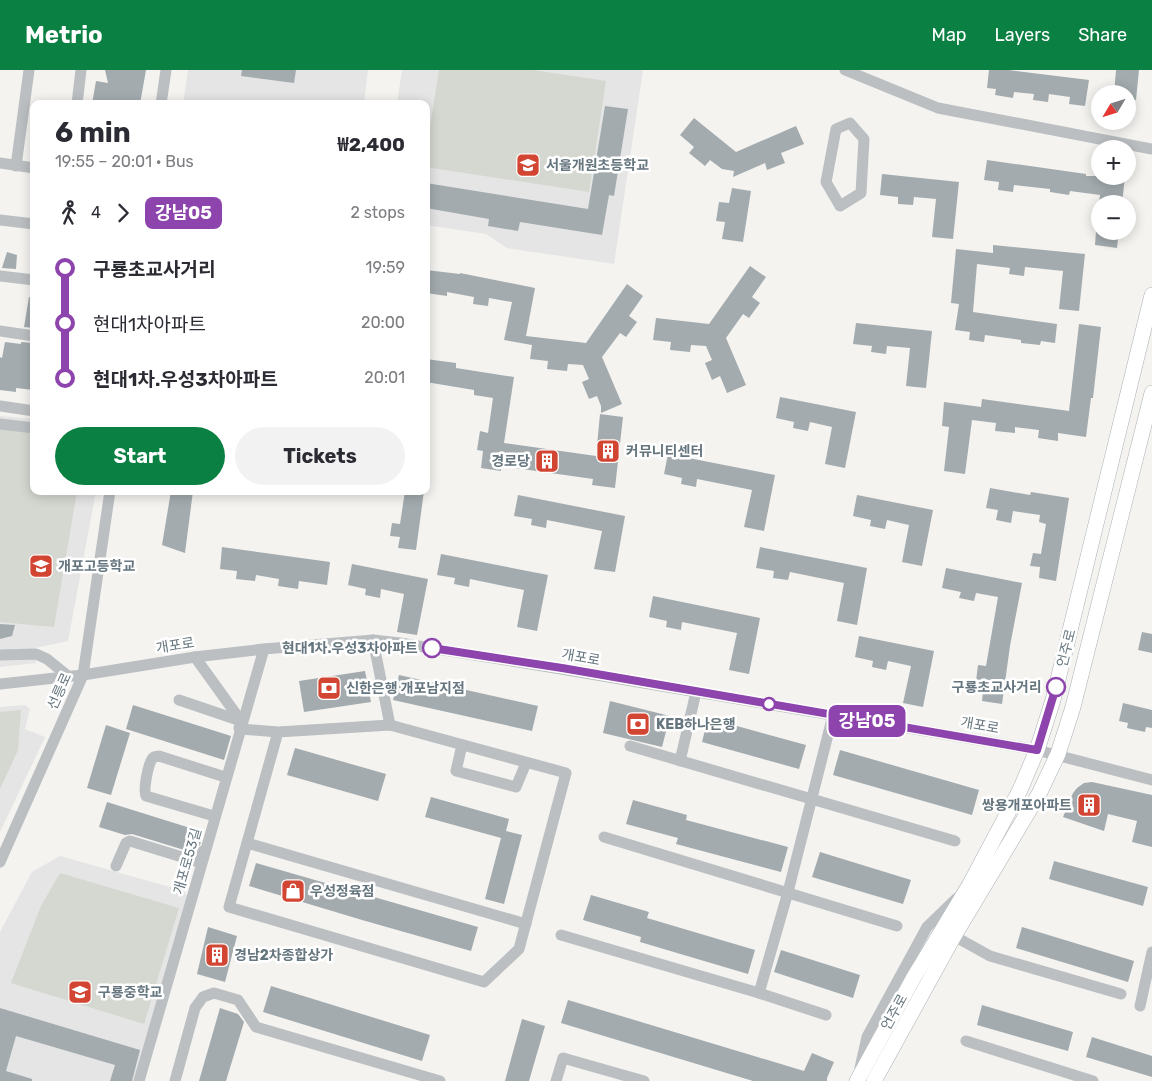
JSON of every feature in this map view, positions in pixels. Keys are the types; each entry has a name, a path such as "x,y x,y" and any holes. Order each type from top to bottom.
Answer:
{"main road":[{"name":"언주로","path":"857,1080 914,977 970,884 1020,790 1037,750 1053,700 1152,295"},
{"name":"언주로","path":"874,1081 954,936 1038,794 1058,754 1073,707 1152,393"}],"street":[{"path":"16,166 29,70"},
{"path":"78,100 82,70"},
{"path":"162,100 166,70"},
{"path":"845,70 938,108 1152,150"},
{"path":"850,123 864,139 861,193 840,206 826,182 836,129 850,123"},
{"path":"0,164 30,168"},
{"path":"0,220 30,224"},
{"path":"0,276 30,280"},
{"path":"0,331 30,335"},
{"path":"16,333 17,338 20,340 30,341"},
{"path":"0,406 30,410"},
{"path":"0,424 30,428"},
{"name":"선릉로","path":"0,862 84,675 109,495"},
{"path":"372,640 390,725"},
{"name":"개포로","path":"0,684 84,675 194,657 372,640 562,668 1037,750 1152,780"},
{"name":"개포로53길","path":"140,1081 240,725 264,649"},
{"path":"0,655 36,654 46,659 68,676"},
{"path":"194,657 240,725"},
{"path":"680,761 696,692"},
{"path":"179,700 240,725 278,732 390,725 566,773 519,949 484,982 229,907 278,732"},
{"path":"758,993 788,892 833,716"},
{"path":"116,866 126,843 130,841 198,860 201,857 240,725"},
{"path":"462,745 456,771 516,787 526,763"},
{"path":"630,746 956,842"},
{"path":"214,816 146,796 144,788 151,761 159,756 225,777"},
{"path":"604,837 897,926"},
{"path":"247,843 526,924"},
{"path":"561,935 826,1015"},
{"path":"954,936 990,956 1121,994"},
{"path":"1140,1006 1152,952"},
{"path":"175,1081 195,1008 203,997 214,993 238,1000 256,1027 440,1081"},
{"path":"966,1041 1093,1081"},
{"path":"556,1081 563,1058 644,1081"}],"shaded area":[{"path":"188,70 368,70 364,100 184,100"},
{"name":"서울개원초등학교","path":"402,70 643,70 614,264 507,248 486,234 430,226 430,100 398,100"},
{"path":"439,70 533,70 606,81 589,192 430,168 430,128"},
{"name":"개포고등학교","path":"0,416 30,419 30,495 95,495 68,641 35,648 36,663 0,667"},
{"name":"개포고등학교","path":"0,429 30,432 30,495 76,495 54,627 0,622"},
{"path":"25,705 30,709 25,729 45,737 0,832 0,707"},
{"path":"21,710 18,750 0,789 0,712"},
{"name":"구룡중학교","path":"60,856 184,891 188,898 134,1081 0,1081 0,932 32,872"},
{"path":"60,873 179,908 144,1024 11,983 41,906"}],"building":[{"path":"105,70 146,70 141,100 93,100 96,81 108,83"},
{"path":"242,70 296,70 294,83 241,76"},
{"path":"989,70 1009,70 1089,80 1085,106 1069,104 1070,97 1049,94 1048,102 1033,100 1034,94 1014,92 1013,98 995,95 996,89 987,88"},
{"path":"1116,70 1139,70 1136,100 1136,85 1115,85"},
{"path":"605,106 628,109 614,196 609,195 602,235 520,222 518,231 488,226 489,219 430,209 430,184 588,209"},
{"path":"694,118 736,152 796,126 804,144 781,153 785,163 767,170 765,163 733,177 734,171 722,169 710,160 705,166 689,153 694,147 680,135"},
{"path":"987,160 1086,174 1086,176 1091,176 1091,185 1124,185 1123,195 1100,195 1070,191 1069,195 1050,192 1050,189 1014,185 1013,192 998,190 999,182 984,180"},
{"path":"882,174 959,182 953,239 932,237 936,199 914,197 913,205 898,204 898,197 880,195"},
{"path":"732,188 751,191 743,242 722,239 725,222 716,221 719,202 729,203"},
{"path":"1095,240 1118,240 1117,248 1095,245"},
{"path":"993,245 1085,254 1079,311 1059,309 1063,271 1025,267 1024,276 1009,274 1010,268 977,264 973,312 1057,324 1055,343 1041,341 1040,345 1021,343 1021,340 985,335 984,342 969,340 970,332 955,330 959,304 951,303 956,249 993,253"},
{"path":"7,252 17,255 16,269 2,268"},
{"path":"750,266 766,277 752,297 760,303 749,318 743,314 726,338 746,385 727,393 720,376 712,380 705,363 712,360 706,346 691,345 690,352 670,350 671,342 653,340 656,318 709,324"},
{"path":"430,270 460,273 535,288 526,336 586,343 627,284 643,296 629,316 637,322 626,337 620,333 602,357 622,404 601,413 601,406 597,396 589,399 582,382 589,379 583,365 568,364 567,371 547,369 548,361 530,359 532,345 504,340 512,302 489,298 488,306 473,304 474,297 447,292 447,296 430,294"},
{"path":"29,297 30,328 24,327"},
{"path":"856,323 932,331 926,388 906,386 910,348 887,346 886,354 871,352 872,346 853,344"},
{"path":"1079,324 1101,327 1093,398 1091,398 1086,437 1058,433 1058,441 1038,438 1039,430 1015,427 1015,433 995,431 996,423 972,420 965,474 944,471 949,427 942,426 944,402 981,407 982,399 1069,411"},
{"path":"5,342 21,344 21,342 30,343 30,390 16,388 16,392 0,390 0,357 2,358"},
{"path":"430,360 456,363 456,368 514,377 504,443 596,456 600,414 623,417 615,488 592,485 593,479 501,466 501,471 481,468 483,451 477,450 480,431 488,433 493,398 474,395 474,390 430,383"},
{"path":"780,397 856,412 845,468 825,464 832,427 810,422 808,431 793,428 794,422 776,418"},
{"path":"668,454 775,475 764,531 744,527 752,490 697,479 696,487 681,484 682,478 664,474"},
{"path":"990,488 1030,495 1031,492 1069,498 1056,581 1039,578 1040,567 1030,566 1033,553 1041,554 1046,524 1039,522 1040,515 1013,511 1011,523 996,520 998,510 986,508"},
{"path":"170,495 192,495 185,553 162,545"},
{"path":"404,495 423,495 416,550 398,548 400,537 390,536 392,523 400,524"},
{"path":"518,495 625,516 615,572 594,569 602,531 547,520 546,528 531,525 532,519 514,516"},
{"path":"857,495 933,510 922,566 902,562 909,525 887,520 885,529 870,526 871,520 853,516"},
{"path":"222,547 330,562 327,585 299,581 298,589 278,586 279,579 256,575 255,581 236,579 237,571 220,569"},
{"path":"760,547 867,568 857,625 837,621 844,583 790,572 788,580 773,578 774,571 756,568"},
{"path":"441,554 548,575 537,631 517,627 524,590 470,579 469,587 454,584 455,578 437,575"},
{"path":"352,564 428,579 417,635 397,632 404,594 381,589 380,598 365,595 366,589 348,585"},
{"path":"946,568 1022,583 1010,646 1002,704 982,701 984,682 976,681 978,665 986,666 998,597 976,593 974,601 959,598 961,592 942,588"},
{"path":"653,596 760,618 749,674 729,670 737,633 682,622 681,630 666,627 667,621 649,617"},
{"path":"0,624 15,625 12,636 0,639"},
{"path":"1142,632 1152,634 1152,653 1138,650"},
{"path":"859,636 934,651 923,707 903,703 911,666 888,661 886,670 872,667 873,661 855,657"},
{"path":"365,671 371,702 304,712 299,681"},
{"path":"399,675 538,706 532,731 393,700"},
{"path":"610,701 670,716 662,747 603,733"},
{"path":"1123,703 1152,710 1152,728 1146,727 1145,732 1127,728 1128,723 1119,721"},
{"path":"133,705 231,736 224,760 126,729"},
{"path":"708,718 806,745 799,769 702,742"},
{"path":"106,725 130,733 111,795 87,788"},
{"path":"295,748 386,774 378,801 287,775"},
{"path":"840,750 979,790 972,815 833,775"},
{"path":"1092,782 1152,795 1152,847 1132,842 1137,821 1108,814 1104,831 1063,817 1077,788 1084,783"},
{"path":"431,797 509,819 506,831 522,835 504,904 485,899 501,838 425,817"},
{"path":"633,800 687,815 686,820 788,847 781,872 676,844 678,838 626,824"},
{"path":"107,802 203,832 200,845 194,853 132,834 125,835 99,827"},
{"path":"820,852 911,880 903,904 812,877"},
{"path":"1054,861 1148,887 1143,906 1049,879"},
{"path":"256,863 478,927 471,951 249,886"},
{"path":"591,895 649,912 647,918 755,950 748,974 640,942 641,937 583,920"},
{"name":"경남2차종합상가","path":"208,927 237,936 225,982 197,974"},
{"path":"1022,927 1134,961 1128,982 1016,948"},
{"path":"781,950 860,975 853,998 774,972"},
{"path":"271,986 430,1035 422,1061 263,1012"},
{"path":"568,1000 804,1071 812,1053 834,1062 827,1081 753,1081 561,1023"},
{"path":"982,1005 1073,1032 1068,1051 977,1025"},
{"path":"0,1008 140,1050 132,1081 110,1081 115,1065 16,1036 6,1071 32,1079 32,1081 0,1081"},
{"path":"220,1008 238,1014 244,1022 226,1081 199,1081"},
{"path":"522,1019 545,1026 529,1081 505,1081"},
{"path":"1092,1037 1152,1056 1152,1077 1086,1057"}],"bus line":[{"name":"강남05","path":"432,648 562,668 1037,750 1056,687"}],"place":[{"name":"서울개원초등학교","path":"528,165"},
{"name":"커뮤니티센터","path":"608,451"},
{"name":"경로당","path":"547,461"},
{"name":"개포고등학교","path":"41,566"},
{"name":"현대1차.우성3차아파트","path":"432,648"},
{"name":"구룡초교사거리","path":"1056,687"},
{"name":"신한은행 개포남지점","path":"329,688"},
{"name":"KEB하나은행","path":"638,724"},
{"name":"쌍용개포아파트","path":"1089,805"},
{"name":"우성정육점","path":"293,891"},
{"name":"경남2차종합상가","path":"217,955"},
{"name":"구룡중학교","path":"80,992"}]}
